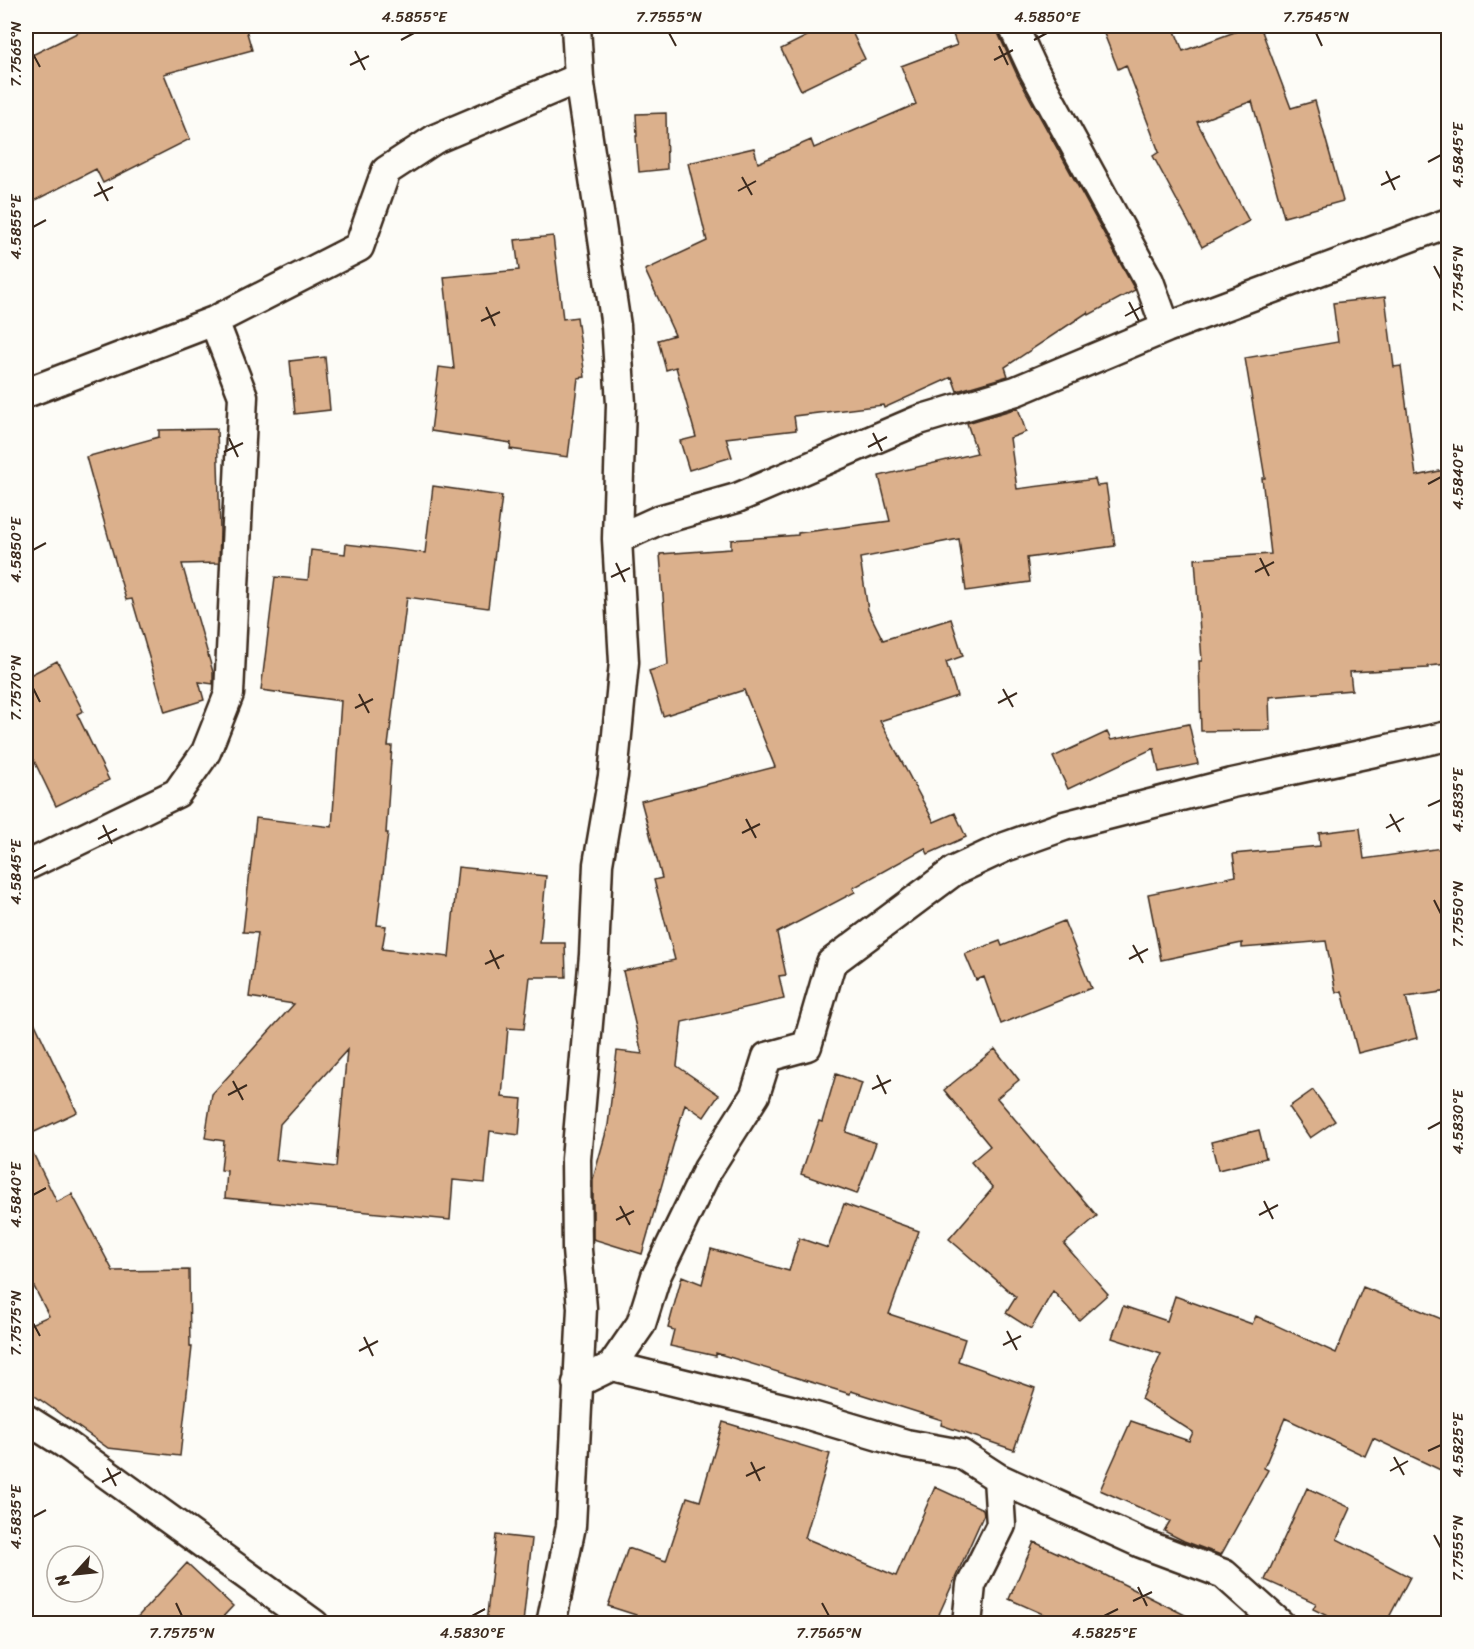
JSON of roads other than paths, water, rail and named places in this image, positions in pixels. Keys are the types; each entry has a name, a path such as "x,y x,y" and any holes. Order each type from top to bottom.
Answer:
{"street":[{"path":"551,1623 571,1526 582,1308 577,1250 576,1159 594,955 598,864 613,776 624,662 617,539 621,404 616,326 579,78 576,26"},
{"path":"1013,26 1033,69 1149,281 1166,328"},
{"path":"26,393 214,321 359,247 386,171 435,139 579,78"},
{"path":"617,539 659,520 737,498 920,420 1016,391 1166,328 1449,223"},
{"path":"26,866 177,793 206,752 229,694 243,396 214,321"},
{"path":"577,1383 612,1366 641,1324 656,1276 708,1169 755,1095 766,1057 807,1047 831,963 889,918 954,871 1005,847 1064,826 1232,783 1449,736"},
{"path":"612,1366 795,1412 906,1444 961,1454 998,1478 1141,1543 1224,1574 1280,1623"},
{"path":"26,1419 64,1443 314,1623"},
{"path":"968,1623 971,1585 1001,1525 998,1478"}]}
